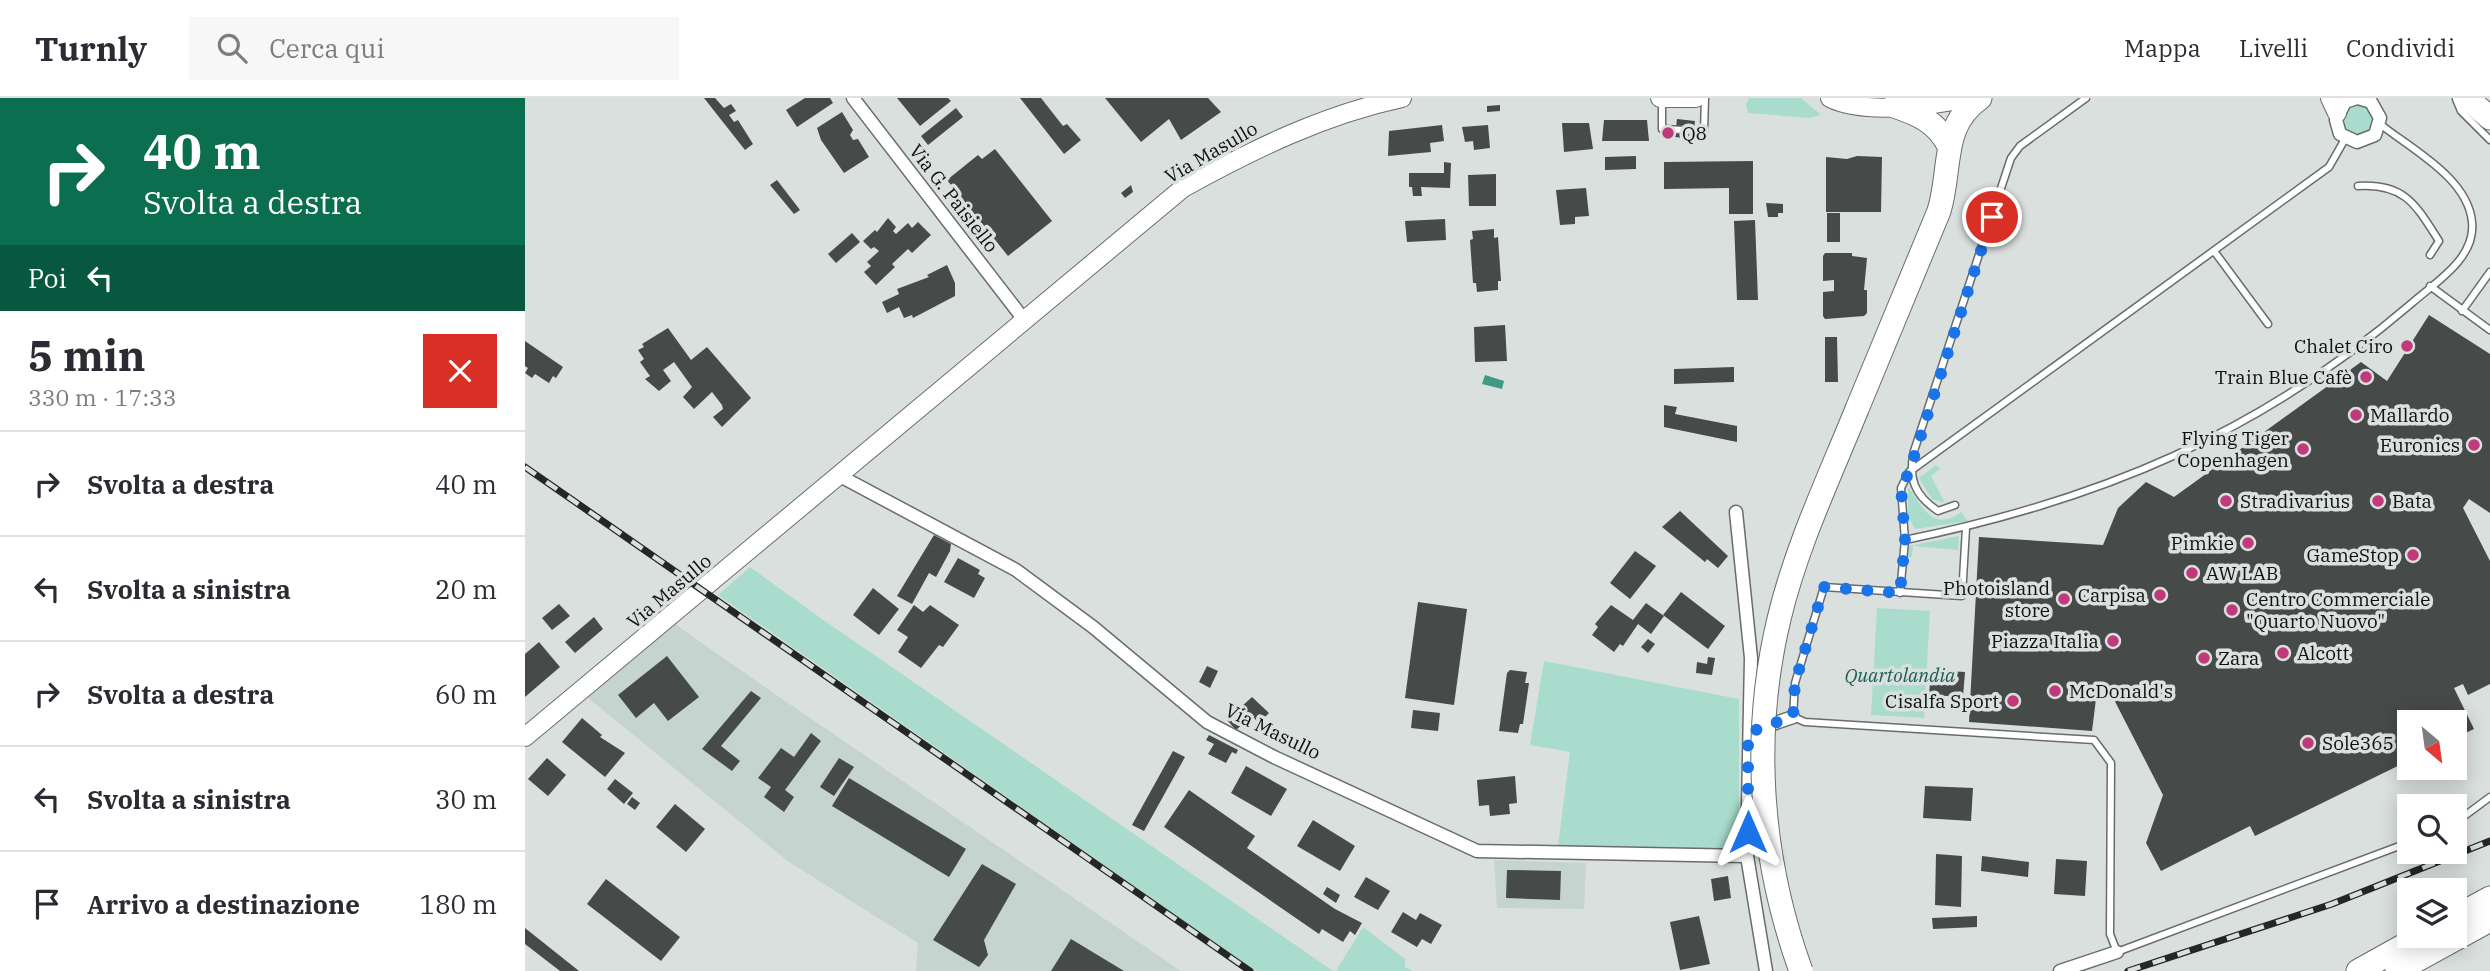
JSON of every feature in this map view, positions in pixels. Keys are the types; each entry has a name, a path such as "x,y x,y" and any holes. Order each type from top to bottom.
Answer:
{"highway":[{"path":"1801,971 1775,888 1765,813 1762,760 1767,687 1779,619 1798,558 1939,211 1947,183 1949,146 1958,117 1980,98"},
{"path":"2467,98 2490,118"},
{"path":"1893,106 1925,118 1938,128 1949,146"},
{"path":"2467,910 2490,898"},
{"path":"2358,971 2418,955 2490,920"},
{"path":"2397,971 2418,955"}],"main road":[{"name":"Via Masullo","path":"525,737 1183,188 1257,147 1351,109 1402,98"},
{"path":"1661,98 1696,98"},
{"path":"1830,98 1856,105 1893,106 1968,98"}],"street":[{"name":"Via G. Paisiello","path":"853,98 1025,321"},
{"path":"2365,99 2379,111 2380,124 2370,139 2357,142 2345,138 2337,127 2333,106 2365,99"},
{"name":"Via Masullo","path":"840,476 1016,570 1093,627 1207,722 1275,757 1478,851 1747,856"},
{"path":"1736,512 1751,658 1747,856 1766,971"},
{"path":"1748,733 1793,716"},
{"path":"2060,971 2117,952"}],"lane":[{"path":"1661,98 1662,129 1704,131 1705,98"},
{"path":"1900,593 1905,540 1901,488 1909,472 2011,158 2020,146 2086,98"},
{"path":"2456,98 2461,111 2490,140"},
{"path":"1905,540 2024,513 2090,492 2215,438 2272,406 2356,349 2430,286 2466,252 2472,233 2471,213 2460,190 2451,181 2380,124"},
{"path":"1909,472 2329,167 2345,138"},
{"path":"2358,186 2378,185 2394,189 2410,200 2439,241 2430,255"},
{"path":"2214,251 2268,324"},
{"path":"2462,311 2490,272"},
{"path":"2430,286 2490,330"},
{"path":"1909,472 1925,502 1938,511 1955,505"},
{"path":"1966,528 1962,596 1824,587 1795,683 1793,716 1805,722 2094,740 2111,763 2110,934 2117,952 2397,847"},
{"path":"2467,814 2490,797"}],"shaded area":[{"path":"1485,375 1504,381 1502,389 1482,384"},
{"path":"675,624 1181,971 916,971 918,943 789,862 587,697"},
{"path":"1494,860 1586,863 1584,909 1497,908"}],"green space":[{"path":"1749,98 1801,98 1821,115 1809,118 1748,113 1746,104"},
{"path":"2358,106 2364,107 2372,115 2372,127 2364,135 2358,136 2352,135 2344,127 2343,121 2344,115 2352,107"},
{"path":"1936,465 1940,469 1931,476 1945,503 1932,499 1919,478"},
{"path":"1908,487 1934,518 1951,518 1961,512 1968,521 1915,529 1908,516"},
{"path":"1959,536 1958,550 1913,546 1912,557 1908,557 1909,546"},
{"path":"750,567 1333,971 1256,971 718,595"},
{"name":"Quartolandia","path":"1877,608 1930,611 1924,718 1871,715"},
{"path":"1544,661 1739,699 1739,839 1735,849 1558,846 1570,752 1530,745"},
{"path":"1363,927 1405,959 1405,967 1413,971 1336,971"}],"building":[{"path":"704,98 715,98 724,108 731,104 736,111 729,115 734,122 738,120 753,144 745,150"},
{"path":"805,98 830,98 833,103 797,127 786,110"},
{"path":"897,98 948,98 951,101 920,126"},
{"path":"1020,98 1041,98 1063,126 1067,124 1081,140 1064,154"},
{"path":"1105,98 1208,98 1221,112 1181,140 1169,119 1141,142"},
{"path":"1500,105 1500,111 1487,112 1487,106"},
{"path":"956,108 963,117 928,145 921,136"},
{"path":"842,112 853,130 850,135 853,140 858,139 869,157 844,173 821,140 817,128"},
{"path":"1677,119 1695,121 1693,139 1675,137"},
{"path":"1604,120 1647,120 1649,141 1602,141"},
{"path":"1562,123 1589,123 1593,149 1564,152"},
{"path":"1442,125 1444,141 1430,143 1431,152 1388,156 1389,131"},
{"path":"1488,125 1490,148 1474,150 1473,141 1465,142 1462,127"},
{"path":"995,149 1052,221 1008,256 947,180 978,155 982,159"},
{"path":"1636,156 1636,169 1605,170 1605,157"},
{"path":"1857,156 1882,157 1881,212 1826,212 1826,157 1847,159"},
{"path":"1753,161 1753,214 1729,214 1729,188 1664,189 1664,162"},
{"path":"1444,162 1451,163 1450,188 1421,187 1422,196 1413,196 1412,187 1409,187 1409,173 1444,173"},
{"path":"1496,174 1496,206 1469,206 1468,175"},
{"path":"777,180 800,210 794,214 770,185"},
{"path":"1131,185 1133,192 1125,198 1121,193"},
{"path":"1586,188 1589,216 1575,217 1575,224 1560,225 1556,190"},
{"path":"1766,203 1783,204 1783,213 1778,213 1778,217 1768,217"},
{"path":"1827,213 1840,213 1840,242 1827,242"},
{"path":"888,218 896,227 893,231 896,234 908,223 912,228 918,222 931,235 912,253 908,249 892,264 895,267 876,285 864,272 871,266 867,262 879,251 874,247 871,249 863,241 875,230 877,232"},
{"path":"1445,219 1446,240 1407,242 1405,221"},
{"path":"1755,220 1758,300 1737,300 1734,221"},
{"path":"1494,229 1494,238 1498,237 1501,281 1498,281 1498,290 1477,292 1476,283 1473,283 1470,240 1473,239 1472,231"},
{"path":"852,233 860,242 836,263 828,254"},
{"path":"1825,253 1852,253 1852,256 1867,258 1864,290 1867,290 1867,313 1864,316 1825,319 1823,316 1823,292 1834,291 1834,280 1823,281"},
{"path":"947,265 955,283 955,296 913,318 912,315 904,318 899,307 887,313 882,302 899,294 897,289 929,277 927,275"},
{"name":"Centro Commerciale \"Quarto Nuovo\"","path":"2429,315 2490,354 2490,513 2469,499 2463,508 2490,561 2490,684 2468,695 2463,684 2454,688 2465,710 2397,710 2397,766 2255,836 2250,826 2161,871 2146,843 2163,795 2106,684 2098,683 2092,731 1969,722 1979,537 2103,545 2118,508 2146,482 2174,497 2361,362 2387,381"},
{"path":"1505,325 1507,361 1475,362 1474,327"},
{"path":"668,328 691,360 707,347 751,398 722,427 713,417 723,409 722,405 712,392 694,409 683,397 692,387 674,362 663,370 671,381 659,391 645,379 650,376 640,362 644,359 638,350 644,347 642,344"},
{"path":"1825,337 1837,337 1838,382 1825,382"},
{"path":"525,341 563,367 549,383 535,374 532,378 525,373 528,368 525,366"},
{"path":"1734,367 1734,382 1674,384 1674,369"},
{"path":"1664,405 1677,407 1675,414 1737,426 1737,442 1664,427"},
{"path":"1680,511 1728,556 1718,568 1707,559 1705,562 1662,527"},
{"path":"934,535 951,544 950,551 936,577 929,573 912,604 897,596"},
{"path":"1635,551 1656,566 1630,599 1610,583"},
{"path":"958,558 980,570 978,574 985,578 974,598 944,582"},
{"path":"873,588 899,609 879,635 853,615"},
{"path":"1681,592 1725,626 1708,649 1663,615"},
{"path":"1418,602 1467,609 1454,705 1405,698"},
{"path":"1646,603 1664,616 1651,634 1638,624 1623,646 1620,644 1614,652 1592,635 1598,627 1595,624 1611,605 1633,620"},
{"path":"559,604 570,616 552,630 542,618"},
{"path":"914,605 923,612 930,605 959,625 943,647 939,645 921,668 898,652 908,637 897,630"},
{"path":"594,617 603,629 575,653 565,642"},
{"path":"1648,639 1655,644 1648,653 1641,647"},
{"path":"539,642 560,667 525,697 525,654"},
{"path":"667,656 699,697 668,721 654,703 636,718 618,695"},
{"path":"1708,657 1715,658 1712,675 1696,673 1697,662 1707,664"},
{"path":"1207,666 1218,671 1210,688 1199,682"},
{"path":"1510,670 1527,672 1525,683 1529,683 1523,724 1520,724 1518,733 1499,731 1507,673"},
{"path":"1931,670 1965,672 1963,697 1929,695"},
{"path":"751,691 761,698 721,746 740,761 732,771 702,749"},
{"path":"1252,697 1269,713 1259,723 1252,716 1236,730 1227,720"},
{"path":"1413,710 1440,713 1438,731 1411,728"},
{"name":"Centro Commerciale \"Quarto Nuovo\"","path":"2467,715 2474,729 2467,732"},
{"path":"582,718 602,735 600,737 625,753 605,777 562,742"},
{"path":"811,733 821,741 785,790 794,797 784,812 764,797 771,787 758,778 781,748 794,757"},
{"path":"1209,735 1238,750 1236,754 1232,752 1226,763 1208,754 1214,744 1206,740"},
{"path":"1173,751 1185,757 1144,831 1132,825"},
{"path":"547,758 566,775 548,796 528,779"},
{"path":"839,758 854,767 834,796 820,787"},
{"path":"1246,766 1287,789 1271,816 1231,793"},
{"path":"1515,776 1517,803 1509,804 1510,814 1490,816 1489,805 1479,806 1477,780"},
{"path":"849,778 966,849 949,877 832,806"},
{"path":"615,779 633,793 624,804 607,789"},
{"path":"1925,786 1973,788 1971,821 1923,818"},
{"path":"1189,790 1255,836 1247,848 1335,909 1362,923 1355,935 1350,931 1343,942 1322,929 1319,934 1164,827"},
{"path":"632,797 640,803 635,810 627,804"},
{"path":"675,804 705,829 686,852 656,827"},
{"path":"1313,820 1355,846 1340,871 1297,846"},
{"path":"1936,854 1962,856 1961,907 1935,905"},
{"path":"1982,856 2029,862 2028,877 1981,871"},
{"path":"2056,859 2087,861 2085,896 2054,894"},
{"path":"982,864 1016,884 984,940 988,955 979,967 933,940"},
{"path":"1507,870 1561,871 1560,900 1506,898"},
{"path":"1728,876 1731,898 1714,901 1711,879"},
{"path":"1366,877 1390,891 1378,910 1354,897"},
{"path":"606,879 680,937 661,961 587,904"},
{"path":"1327,887 1340,895 1336,903 1323,894"},
{"path":"1403,912 1416,920 1420,913 1442,925 1431,944 1422,939 1417,947 1391,932"},
{"path":"1699,916 1710,964 1680,970 1670,922"},
{"path":"1977,916 1977,927 1933,929 1932,918"},
{"path":"525,928 579,971 560,971 525,944"},
{"path":"1071,939 1124,971 1051,971"}],"railway":[{"path":"525,467 1250,971"},
{"path":"2128,971 2332,904 2490,841"}],"place":[{"name":"Q8","path":"1668,133"},
{"name":"Chalet Ciro","path":"2407,346"},
{"name":"Train Blue Cafè","path":"2366,377"},
{"name":"Mallardo","path":"2356,415"},
{"name":"Euronics","path":"2474,445"},
{"name":"Flying Tiger Copenhagen","path":"2303,449"},
{"name":"Stradivarius","path":"2226,501"},
{"name":"Bata","path":"2378,501"},
{"name":"Pimkie","path":"2248,543"},
{"name":"GameStop","path":"2413,555"},
{"name":"AW LAB","path":"2192,573"},
{"name":"Carpisa","path":"2160,595"},
{"name":"Photoisland store","path":"2064,599"},
{"name":"Centro Commerciale \"Quarto Nuovo\"","path":"2232,610"},
{"name":"Piazza Italia","path":"2113,641"},
{"name":"Alcott","path":"2283,653"},
{"name":"Zara","path":"2204,658"},
{"name":"McDonald's","path":"2055,691"},
{"name":"Cisalfa Sport","path":"2013,701"},
{"name":"Sole365","path":"2308,743"}],"route":[{"path":"1748,832 1748,733 1793,716 1795,683 1824,587 1900,593 1905,540 1901,488 1909,472 1992,217"}]}
